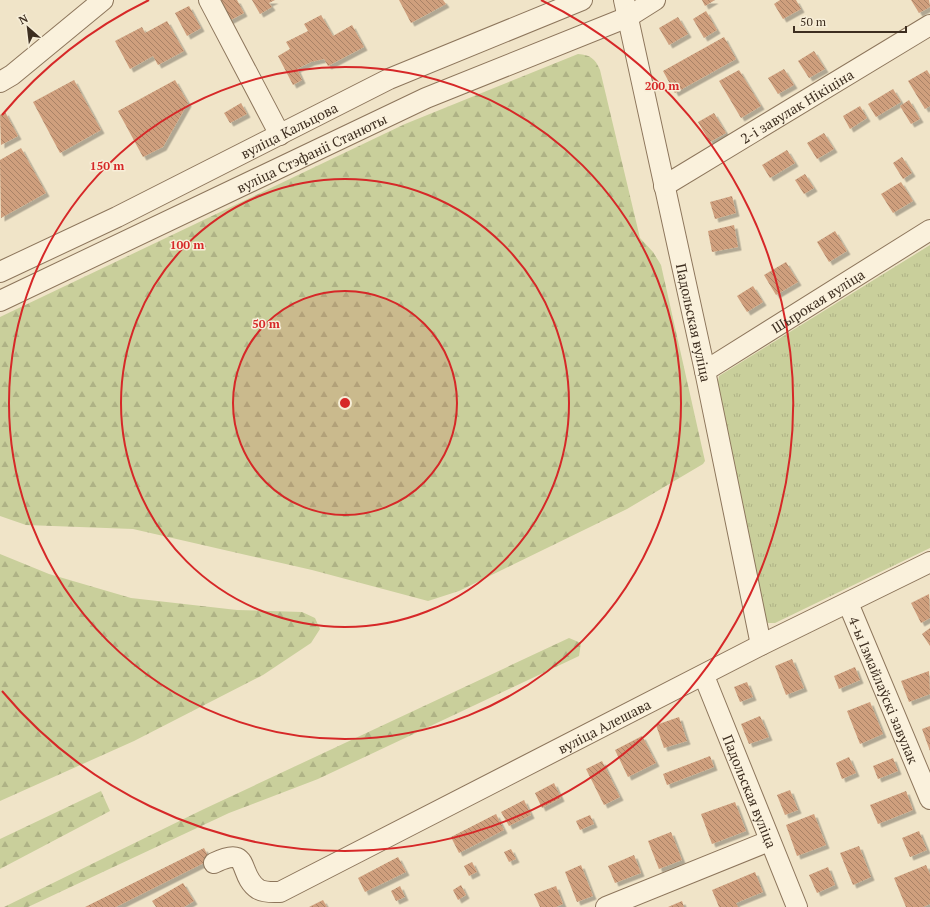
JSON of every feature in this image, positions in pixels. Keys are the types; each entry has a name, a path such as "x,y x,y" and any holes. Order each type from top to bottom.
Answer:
{"street":[{"path":"0,82 12,75 103,0"},
{"path":"209,0 280,135"},
{"name":"вуліца Кальцова","path":"0,272 117,217 389,79 582,0"},
{"name":"вуліца Стэфаніі Станюты","path":"0,301 426,98 626,8 655,0"},
{"name":"Падольская вуліца","path":"626,8 705,371 761,645"},
{"name":"2-і завулак Нікіціна","path":"664,186 930,25"},
{"name":"Шырокая вуліца","path":"705,371 930,230"},
{"name":"вуліца Алешава","path":"282,900 761,645 930,562"},
{"name":"4-ы Ізмайлаўскі завулак","path":"848,603 930,799"},
{"name":"Падольская вуліца","path":"704,676 769,841 797,907"},
{"path":"606,907 769,841"},
{"path":"214,863 230,856 236,857 242,861 251,880 258,889 282,900"}],"green space":[{"path":"578,54 586,55 592,58 600,70 640,238 653,252 661,265 705,461 703,464 627,509 459,591 428,601 312,570 133,529 26,525 0,516 0,317 405,124"},
{"path":"930,245 930,548 775,623 768,623 764,619 717,387 719,376"},
{"path":"0,554 49,574 131,598 237,610 302,612 315,618 320,629 311,643 263,675 134,741 0,801"},
{"path":"569,638 581,643 579,656 318,779 229,813 28,907 4,907 204,809"},
{"path":"101,791 110,811 0,869 0,839"}],"building":[{"path":"216,0 237,0 244,13 227,22"},
{"path":"252,0 275,0 269,3 272,7 260,14"},
{"path":"399,0 443,0 446,4 411,23"},
{"path":"702,0 715,0 705,6"},
{"path":"780,0 796,0 801,9 783,19 774,4"},
{"path":"911,0 929,0 930,7 919,13"},
{"path":"189,6 201,28 187,36 175,13"},
{"path":"706,11 717,30 704,38 693,19"},
{"path":"321,15 333,36 352,25 364,47 328,66 324,59 311,62 297,69 302,80 293,85 278,56 290,49 286,42 308,31 304,24"},
{"path":"678,17 688,34 669,45 659,28"},
{"path":"167,21 184,51 158,65 153,56 130,69 115,41 142,27 145,33"},
{"path":"724,37 736,59 675,93 663,71"},
{"path":"814,51 825,69 809,78 798,61"},
{"path":"784,69 794,85 778,94 768,78"},
{"path":"739,70 761,106 741,118 719,81"},
{"path":"927,70 930,75 930,106 925,109 908,81"},
{"path":"74,80 101,130 60,153 33,102"},
{"path":"175,80 188,103 163,147 143,157 118,111"},
{"path":"893,89 901,102 876,117 868,104"},
{"path":"909,100 920,119 911,124 900,106"},
{"path":"241,103 247,114 230,123 224,113"},
{"path":"860,106 867,118 850,129 843,116"},
{"path":"5,112 18,136 1,145 0,115"},
{"path":"714,113 726,133 710,142 698,122"},
{"path":"824,133 834,149 817,159 807,143"},
{"path":"21,148 46,193 1,218 0,160"},
{"path":"787,150 795,163 770,178 762,165"},
{"path":"902,157 912,173 903,179 893,163"},
{"path":"805,174 814,188 804,194 795,180"},
{"path":"901,182 913,201 893,213 881,194"},
{"path":"732,196 736,213 715,219 710,202"},
{"path":"734,225 738,247 712,252 708,231"},
{"path":"835,231 847,251 829,262 817,242"},
{"path":"786,262 798,282 776,295 764,275"},
{"path":"753,286 763,302 747,312 737,296"},
{"path":"929,594 930,618 921,623 911,603"},
{"path":"930,628 930,646 922,634"},
{"path":"792,659 804,688 786,695 775,666"},
{"path":"855,667 860,680 839,689 834,676"},
{"path":"929,671 930,694 909,702 901,681"},
{"path":"747,682 753,697 740,702 734,687"},
{"path":"870,702 883,734 860,744 847,711"},
{"path":"760,716 769,737 749,744 741,724"},
{"path":"679,717 687,741 664,748 656,725"},
{"path":"930,726 930,751 922,729"},
{"path":"642,736 656,763 628,777 615,750"},
{"path":"710,756 714,767 667,785 663,774"},
{"path":"849,757 856,773 842,779 836,763"},
{"path":"893,758 898,771 878,779 873,766"},
{"path":"602,761 620,797 604,805 586,769"},
{"path":"554,783 561,798 542,808 535,793"},
{"path":"790,790 798,810 785,815 777,795"},
{"path":"906,791 913,810 878,824 870,805"},
{"path":"524,800 531,815 509,826 501,812"},
{"path":"735,802 746,831 712,844 701,814"},
{"path":"496,814 504,830 459,853 451,837"},
{"path":"814,814 826,845 797,856 786,825"},
{"path":"590,815 594,824 580,830 576,821"},
{"path":"919,831 927,850 910,857 902,838"},
{"path":"671,832 682,860 659,869 648,841"},
{"path":"859,846 871,877 853,885 840,853"},
{"path":"204,848 210,860 116,907 85,907"},
{"path":"511,849 516,859 509,862 504,852"},
{"path":"634,855 641,873 615,883 608,866"},
{"path":"398,857 406,872 365,892 358,878"},
{"path":"472,862 477,872 469,876 464,866"},
{"path":"581,865 593,896 577,902 565,872"},
{"path":"926,865 930,874 930,904 923,907 906,907 894,878"},
{"path":"828,867 835,885 817,893 809,875"},
{"path":"755,872 763,892 736,903 738,907 719,907 712,890"},
{"path":"183,883 194,901 184,907 156,907 152,901"},
{"path":"461,885 466,895 458,900 453,890"},
{"path":"400,886 405,897 396,901 391,891"},
{"path":"556,886 563,904 556,907 540,907 534,894"},
{"path":"323,900 327,907 309,907"},
{"path":"682,901 684,907 668,907"}]}
